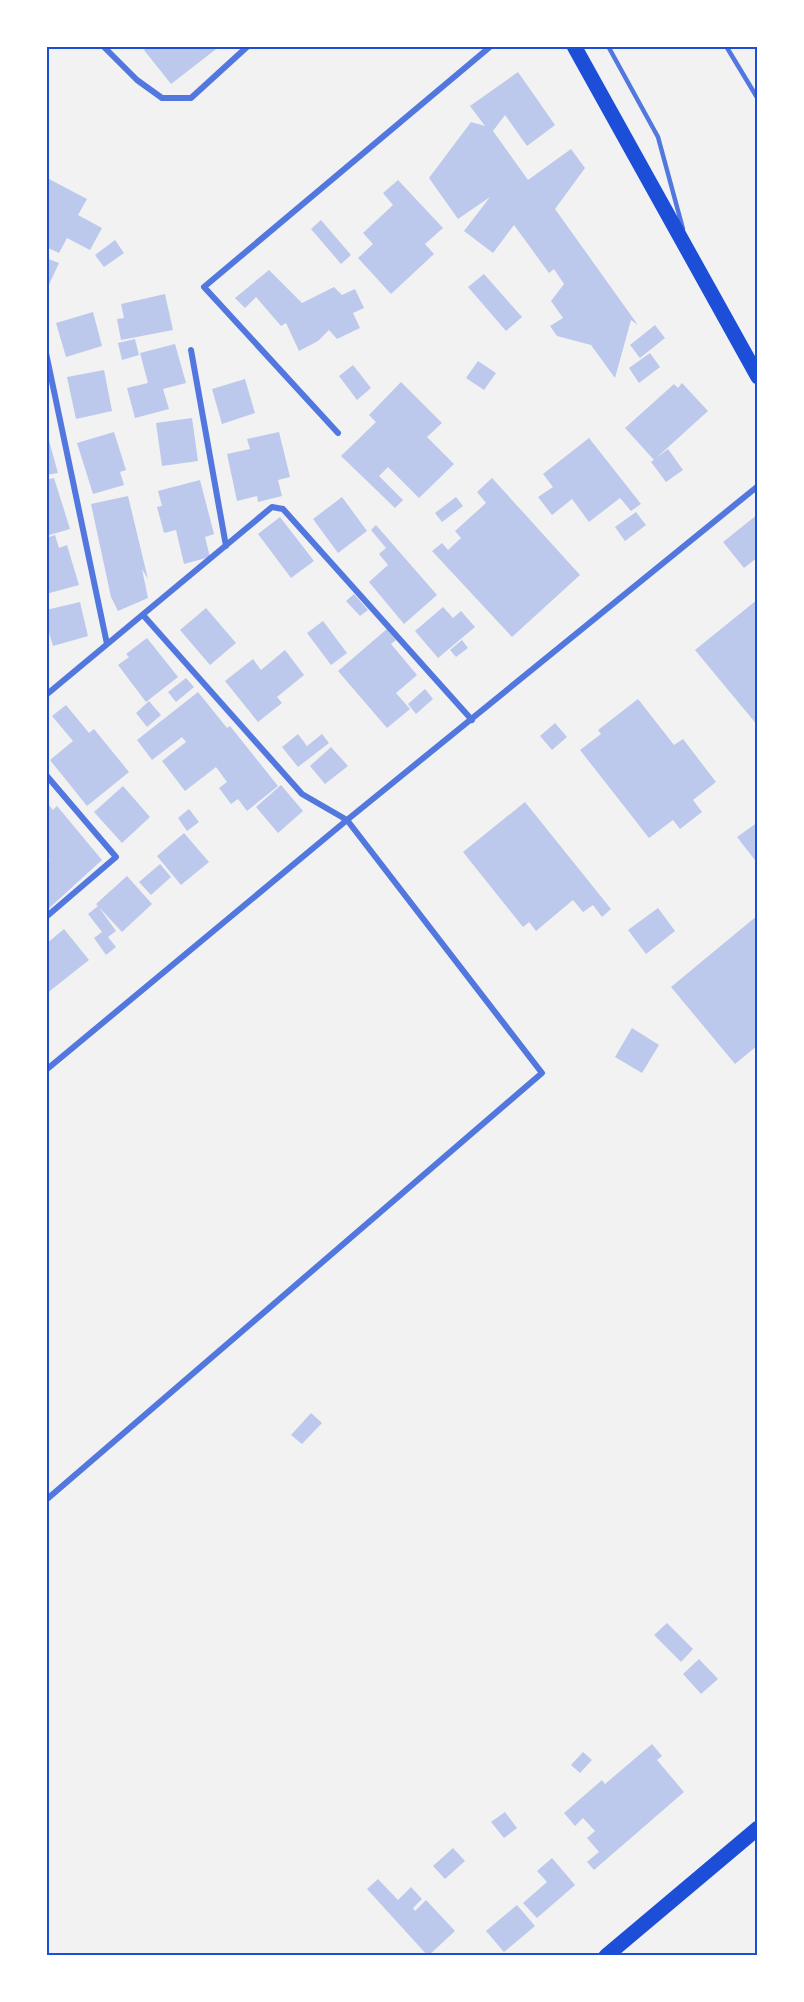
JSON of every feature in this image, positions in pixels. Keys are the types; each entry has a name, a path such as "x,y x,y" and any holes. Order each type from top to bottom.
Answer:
{"main road":[{"path":"574,46 758,377"},
{"path":"606,1956 758,1828"}],"street":[{"path":"103,46 137,80 162,98 191,98 248,46"},
{"path":"338,433 204,287 491,46"},
{"path":"191,350 226,546"},
{"path":"46,353 107,644"},
{"path":"46,1070 347,820 758,486"},
{"path":"46,695 272,507 284,509 472,720"},
{"path":"46,1500 542,1073 347,820 302,794 142,615"},
{"path":"46,775 116,857 46,917"}],"lane":[{"path":"608,46 658,137 692,261"},
{"path":"726,46 758,99"}],"building":[{"path":"148,46 220,46 171,84 144,50"},
{"path":"518,72 555,125 527,146 505,115 493,131 528,180 571,149 585,168 555,209 638,325 631,320 615,378 591,345 557,336 550,326 563,318 551,301 564,284 554,269 549,273 514,225 493,253 464,231 490,197 458,219 429,178 471,122 485,126 470,106"},
{"path":"49,179 87,199 78,215 102,228 90,250 67,238 59,253 46,247 46,184"},
{"path":"398,180 443,228 425,244 434,254 391,294 358,258 373,244 363,233 393,205 383,193"},
{"path":"321,220 351,255 341,264 311,229"},
{"path":"115,240 124,253 104,267 95,255"},
{"path":"46,258 59,263 46,291"},
{"path":"269,270 302,303 334,287 342,295 355,289 364,308 353,313 360,328 337,339 329,330 318,341 299,351 286,323 281,326 256,297 245,308 235,298"},
{"path":"484,274 522,317 506,331 468,287"},
{"path":"165,294 173,330 121,340 117,319 124,318 121,304"},
{"path":"93,312 102,346 66,357 56,323"},
{"path":"655,325 665,338 640,358 630,345"},
{"path":"135,339 139,355 122,360 118,343"},
{"path":"175,344 186,383 163,389 169,409 135,418 127,388 148,383 140,353"},
{"path":"650,353 660,367 639,383 629,368"},
{"path":"478,361 496,373 484,390 466,378"},
{"path":"353,365 371,388 357,400 339,376"},
{"path":"104,370 112,411 76,419 67,377"},
{"path":"245,379 255,413 222,424 212,389"},
{"path":"401,382 442,423 427,437 454,464 419,498 388,467 379,476 403,500 395,508 341,456 376,422 369,415"},
{"path":"682,383 708,411 654,460 625,428 674,384 678,388"},
{"path":"192,418 198,461 162,466 156,423"},
{"path":"46,430 58,473 46,475"},
{"path":"114,432 126,470 120,472 124,485 93,494 77,443"},
{"path":"279,432 290,477 278,480 282,496 258,502 257,496 237,501 227,454 250,449 247,439"},
{"path":"589,438 641,504 631,511 620,498 589,522 572,499 552,515 538,497 553,487 543,474"},
{"path":"668,449 683,470 666,482 651,462"},
{"path":"54,478 70,529 46,536 46,480"},
{"path":"492,478 580,575 512,637 432,551 442,543 448,550 461,538 455,531 486,503 477,492"},
{"path":"200,480 214,534 205,537 210,557 184,564 176,530 164,533 157,507 162,506 158,491"},
{"path":"128,496 148,579 142,569 148,598 118,611 111,597 91,504"},
{"path":"342,497 367,531 338,553 313,519"},
{"path":"456,497 463,506 442,522 435,513"},
{"path":"636,512 646,525 625,541 615,527"},
{"path":"758,514 758,557 744,568 723,542"},
{"path":"280,517 314,561 291,578 258,534"},
{"path":"376,525 437,595 404,624 369,582 388,565 379,554 386,548 371,530"},
{"path":"55,535 59,548 67,545 79,585 46,594 46,538"},
{"path":"354,594 368,610 360,616 346,601"},
{"path":"758,599 758,726 695,650"},
{"path":"80,602 88,636 53,646 46,622 46,610"},
{"path":"443,607 453,618 461,611 475,627 438,658 415,631"},
{"path":"206,608 236,643 210,665 180,630"},
{"path":"323,621 347,653 331,665 307,633"},
{"path":"387,629 396,640 391,644 417,675 396,693 410,709 387,728 338,671"},
{"path":"147,638 178,677 146,702 118,665 129,657 126,654"},
{"path":"462,640 468,648 456,657 450,650"},
{"path":"285,650 304,675 277,697 282,703 258,722 225,681 253,659 261,670"},
{"path":"186,678 194,687 176,702 168,692"},
{"path":"425,689 433,699 416,714 408,704"},
{"path":"198,692 227,728 230,726 278,786 247,811 238,799 231,804 219,788 227,782 216,767 185,791 162,761 186,742 182,737 152,760 137,740"},
{"path":"638,699 674,745 683,739 716,782 693,800 702,812 680,829 673,820 649,838 580,750 601,734 598,730"},
{"path":"149,701 161,715 147,727 136,713"},
{"path":"66,705 89,733 94,729 129,772 87,806 50,760 73,741 52,716"},
{"path":"555,723 567,737 552,750 540,736"},
{"path":"298,734 307,746 322,734 329,743 298,767 282,747"},
{"path":"331,747 348,766 325,784 310,766"},
{"path":"281,785 303,811 278,833 256,807"},
{"path":"123,786 150,817 122,843 94,812"},
{"path":"46,802 53,810 57,806 102,860 46,911 46,862 50,860 46,856"},
{"path":"525,802 611,909 602,917 593,905 583,912 573,900 536,931 529,922 523,927 463,852"},
{"path":"189,809 199,822 187,831 178,818"},
{"path":"758,822 758,864 737,837"},
{"path":"184,833 209,862 181,885 157,856"},
{"path":"160,864 171,877 151,895 139,882"},
{"path":"127,876 152,904 122,932 96,904"},
{"path":"98,906 116,931 108,937 116,947 106,955 94,938 102,932 88,914"},
{"path":"658,908 675,931 646,954 628,930"},
{"path":"758,915 758,1045 735,1064 671,987"},
{"path":"64,929 89,960 46,994 46,944"},
{"path":"632,1028 659,1045 642,1073 615,1057"},
{"path":"311,1413 322,1423 302,1444 291,1435"},
{"path":"667,1623 693,1649 681,1662 654,1635"},
{"path":"699,1659 718,1679 701,1694 683,1674"},
{"path":"652,1744 662,1756 657,1760 684,1792 594,1870 587,1862 599,1852 587,1838 595,1831 583,1818 575,1826 564,1813 602,1780 605,1784"},
{"path":"583,1752 592,1760 580,1773 571,1765"},
{"path":"505,1812 517,1828 504,1838 491,1822"},
{"path":"453,1848 465,1861 445,1879 433,1866"},
{"path":"552,1858 575,1885 537,1918 523,1903 547,1882 537,1871"},
{"path":"378,1879 398,1900 411,1887 422,1899 413,1908 415,1911 426,1900 455,1931 428,1956 367,1889"},
{"path":"517,1905 535,1926 504,1952 486,1931"}]}
